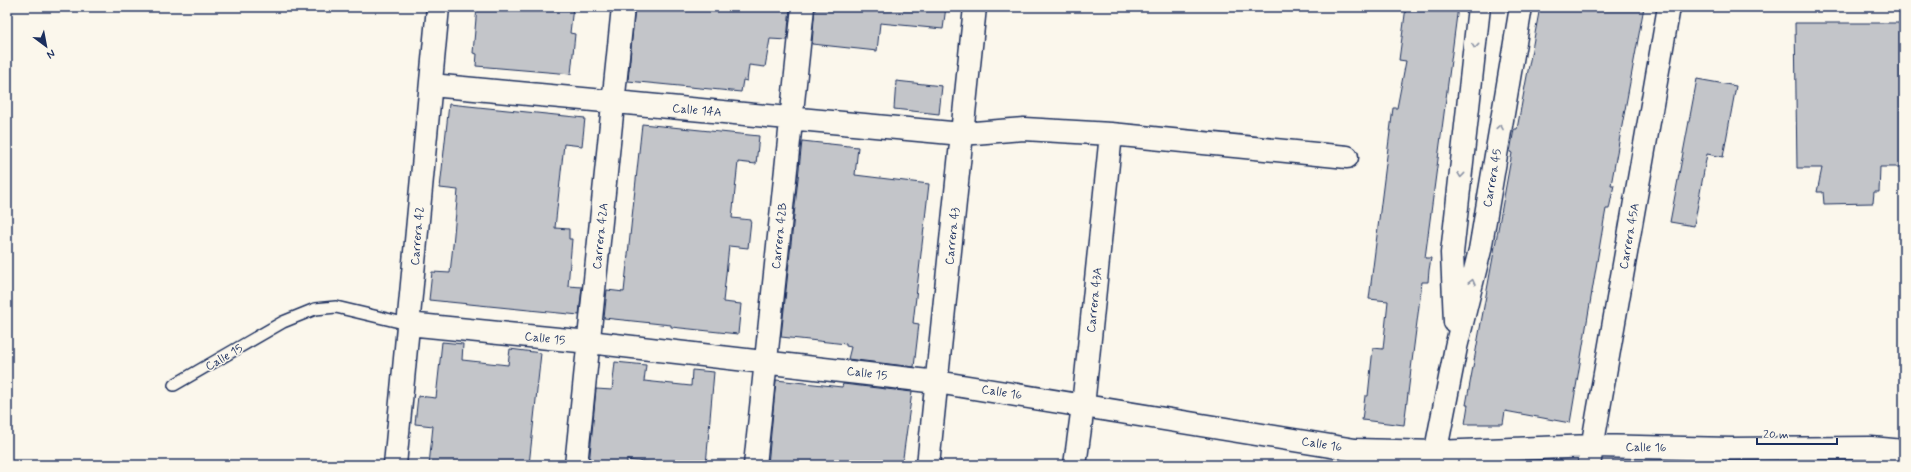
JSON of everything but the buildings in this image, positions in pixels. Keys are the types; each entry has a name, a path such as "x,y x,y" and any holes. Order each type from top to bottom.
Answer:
{"street":[{"name":"Carrera 42","path":"395,465 438,7"},
{"name":"Carrera 42A","path":"576,465 623,7"},
{"name":"Carrera 42B","path":"754,465 803,7"},
{"name":"Carrera 43","path":"928,465 975,7"},
{"name":"Carrera 45","path":"1456,348 1452,253 1479,7"},
{"name":"Carrera 45","path":"1434,458 1456,348 1480,250 1521,7"},
{"name":"Carrera 45A","path":"1591,456 1669,7"},
{"name":"Calle 14A","path":"431,85 962,134 1024,129 1111,134 1347,157"},
{"name":"Carrera 43A","path":"1075,465 1083,406 1111,134"},
{"name":"Calle 15","path":"408,324 765,361 937,382"},
{"name":"Calle 16","path":"937,382 1355,450 1434,458 1591,456 1869,456 1904,451"}],"lane":[{"name":"Calle 15","path":"174,385 283,322 315,309 336,307 408,324"}]}
